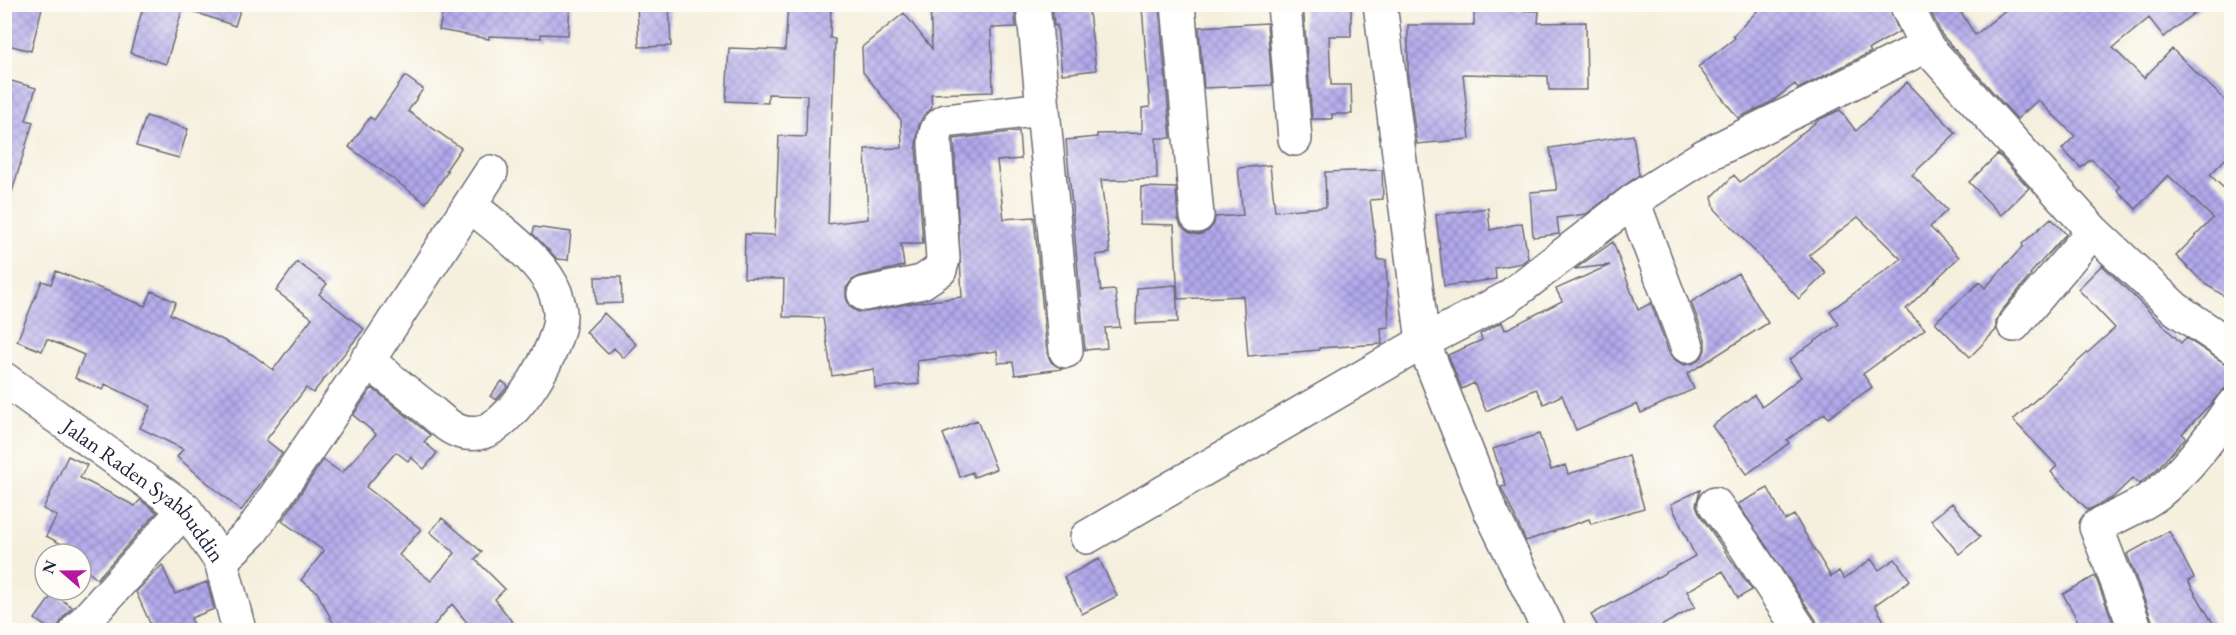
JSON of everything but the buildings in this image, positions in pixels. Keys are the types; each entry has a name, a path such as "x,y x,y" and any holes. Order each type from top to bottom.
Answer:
{"street":[{"path":"1033,4 1066,351"},
{"path":"1178,4 1197,216"},
{"path":"1284,4 1295,138"},
{"path":"1380,4 1423,342 1490,510 1549,630"},
{"path":"1906,4 1926,46 2093,231 2176,309 2232,347"},
{"path":"1087,537 1423,342 1506,299 1633,201 1704,156 1926,46"},
{"path":"864,294 922,282 940,270 943,259 935,144 935,133 938,126 946,121 1042,110"},
{"path":"221,561 252,531 491,172"},
{"path":"1633,201 1688,346"},
{"path":"367,360 453,429 473,434 483,432 501,420 524,396 538,376 555,342 559,327 560,314 554,291 540,270 519,246 470,205"},
{"path":"2014,324 2093,231"},
{"name":"Jalan Raden Syahbuddin","path":"4,379 185,509 221,561 239,630"},
{"path":"2136,630 2096,527 2156,495 2206,444 2232,406"},
{"path":"1715,504 1800,630"},
{"path":"77,630 185,509"}]}
